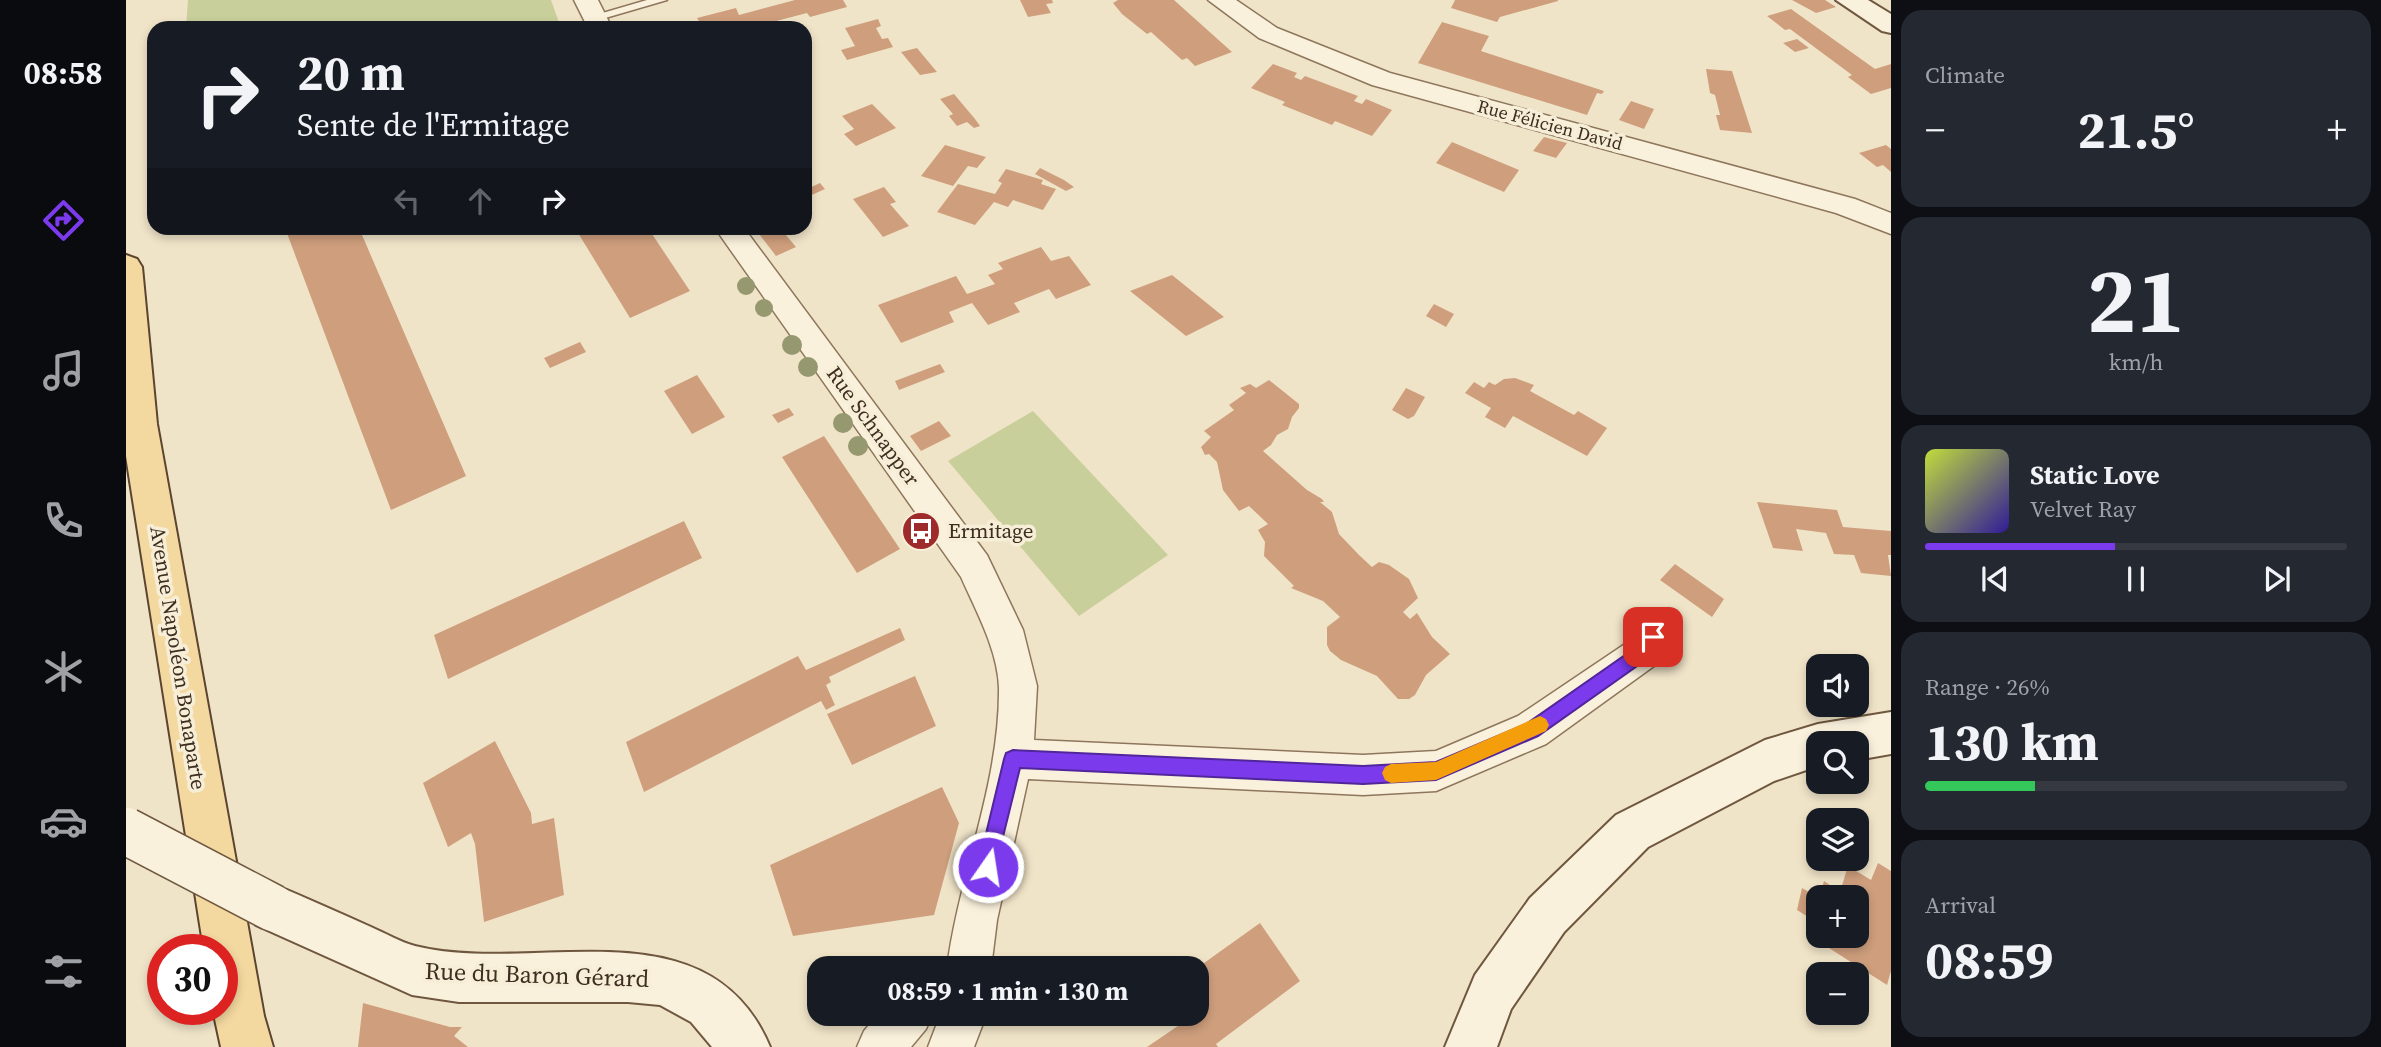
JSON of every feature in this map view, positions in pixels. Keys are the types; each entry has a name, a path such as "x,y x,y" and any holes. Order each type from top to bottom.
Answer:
{"main road":[{"path":"1849,0 1891,25"},
{"name":"Avenue Napoléon Bonaparte","path":"126,267 139,424 187,719 239,1016 247,1047"},
{"path":"1869,737 1891,733"},
{"path":"1471,1047 1493,993 1547,915 1632,831 1765,762 1806,749"},
{"name":"Rue du Baron Gérard","path":"126,831 273,908 412,970 459,977 644,977 668,982 687,989 709,1004 744,1047"}],"street":[{"name":"Rue Félicien David","path":"1220,0 1268,33 1381,79 1845,206 1891,225"},
{"name":"Rue Schnapper","path":"734,235 974,566 1004,630 1018,686 1013,759 975,920 970,956"},
{"path":"1013,759 1363,775 1436,771 1532,730 1641,654 1653,637"},
{"name":"Rue Schnapper","path":"951,956 975,920"},
{"path":"880,1047 898,1026"},
{"path":"951,1047 959,1026"}],"lane":[{"path":"593,15 661,0"}],"green space":[{"path":"188,0 551,0 558,21 186,21"},
{"path":"1033,411 1168,555 1079,616 948,461"}],"building":[{"path":"795,0 843,0 847,7 810,17 807,13 777,21 699,21 697,18 736,8 739,15"},
{"path":"1020,0 1052,0 1053,3 1046,4 1051,13 1028,17"},
{"path":"1118,0 1174,0 1232,52 1195,66 1187,58 1182,60 1151,32 1147,34 1122,14 1113,3"},
{"path":"1455,0 1558,1 1500,17 1497,22 1451,8"},
{"path":"1792,0 1825,0 1836,7 1816,13"},
{"path":"1791,9 1875,69 1891,64 1891,88 1871,94 1848,77 1852,75 1790,29 1785,30 1767,16"},
{"path":"878,19 881,26 876,28 882,39 888,38 893,47 847,60 841,50 855,46 845,28"},
{"path":"1442,22 1489,36 1481,51 1604,91 1602,94 1597,93 1587,115 1418,63"},
{"path":"1797,39 1809,48 1795,52 1783,43"},
{"path":"917,48 937,72 920,75 901,52"},
{"path":"1273,64 1297,73 1294,77 1301,80 1305,76 1358,96 1354,101 1362,104 1366,99 1392,110 1372,136 1335,121 1332,125 1282,105 1285,102 1251,88"},
{"path":"1706,69 1732,71 1752,133 1720,130 1716,115 1720,115 1715,95 1710,93"},
{"path":"954,94 980,126 974,128 967,122 957,126 949,116 953,114 940,99"},
{"path":"1631,101 1654,109 1644,129 1619,120"},
{"path":"872,104 896,128 856,146 844,134 854,129 842,116"},
{"path":"1544,137 1567,143 1556,158 1533,151"},
{"path":"1452,142 1519,170 1504,192 1436,163"},
{"path":"945,145 986,157 977,168 968,166 953,186 921,176"},
{"path":"1886,145 1891,149 1891,172 1883,165 1877,167 1859,153"},
{"path":"1040,168 1074,187 1066,191 1035,174"},
{"path":"1006,169 1043,180 1041,184 1056,189 1043,210 1013,200 1008,207 994,202 975,225 937,212 958,184 995,194 1002,183 998,181"},
{"path":"820,183 825,189 812,195 812,187"},
{"path":"884,187 896,202 890,204 909,226 883,237 853,199"},
{"path":"288,235 362,235 466,476 391,510"},
{"path":"579,235 653,235 690,291 630,318"},
{"path":"760,235 786,235 796,247 776,256"},
{"path":"1041,247 1051,261 1069,256 1091,285 1056,299 1049,289 1014,303 1020,312 988,325 972,303 949,312 954,322 901,343 878,305 956,276 967,294 995,284 988,275 1003,269 998,263"},
{"path":"1172,275 1224,317 1186,336 1130,291"},
{"path":"1434,304 1454,314 1446,327 1426,316"},
{"path":"580,342 586,352 550,368 544,358"},
{"path":"940,364 945,372 899,390 895,381"},
{"path":"697,375 725,417 692,434 664,391"},
{"path":"1515,378 1534,385 1530,391 1574,415 1578,411 1607,428 1587,456 1513,416 1505,428 1485,417 1491,408 1465,393 1474,382 1484,388 1489,382 1495,385 1504,379"},
{"path":"1269,380 1299,404 1299,408 1288,429 1277,435 1263,451 1307,490 1322,499 1324,502 1320,502 1332,512 1339,534 1372,567 1379,562 1389,565 1409,579 1418,598 1403,612 1410,619 1417,613 1432,637 1450,654 1426,675 1415,695 1409,699 1398,699 1377,676 1341,660 1330,651 1327,645 1327,627 1340,617 1323,601 1291,588 1294,586 1264,556 1265,542 1258,530 1268,524 1249,506 1239,511 1223,490 1217,462 1209,454 1205,455 1201,447 1211,437 1204,431 1234,410 1229,405 1246,393 1240,388 1250,384 1256,388"},
{"path":"1406,388 1425,397 1414,416 1408,419 1392,410"},
{"path":"789,408 794,415 778,423 772,415"},
{"path":"939,421 951,436 921,451 910,436"},
{"path":"824,436 900,549 857,573 782,457"},
{"path":"1757,502 1837,510 1843,527 1891,531 1891,555 1888,555 1891,576 1861,573 1854,555 1834,554 1826,533 1796,529 1803,551 1773,548"},
{"path":"684,521 702,558 448,679 434,635"},
{"path":"1675,564 1724,599 1712,617 1660,580"},
{"path":"900,628 905,640 829,677 831,682 826,685 835,705 826,710 821,701 644,792 626,742 798,656 806,670"},
{"path":"915,676 936,726 852,765 827,714"},
{"path":"495,741 531,813 532,824 554,818 564,895 484,922 475,844 471,833 448,847 423,783"},
{"path":"942,787 959,823 934,915 793,936 770,865"},
{"path":"1878,863 1891,871 1891,971 1887,985 1869,974 1869,962 1851,962 1829,948 1869,948 1869,885 1842,885 1846,871 1856,871 1871,880"},
{"path":"1802,888 1806,890 1806,916 1797,910"},
{"path":"1260,923 1300,981 1216,1044 1218,1047 1147,1047 1178,1026 1209,1026 1209,959"},
{"path":"363,1003 450,1027 462,1027 454,1036 468,1047 358,1047"}],"slow traffic":[{"path":"1391,773 1436,771 1540,725"}],"place":[{"name":"Ermitage","path":"921,531"}],"route":[{"path":"988,867 1013,759 1363,775 1436,771 1532,730 1641,654 1653,637"}]}
